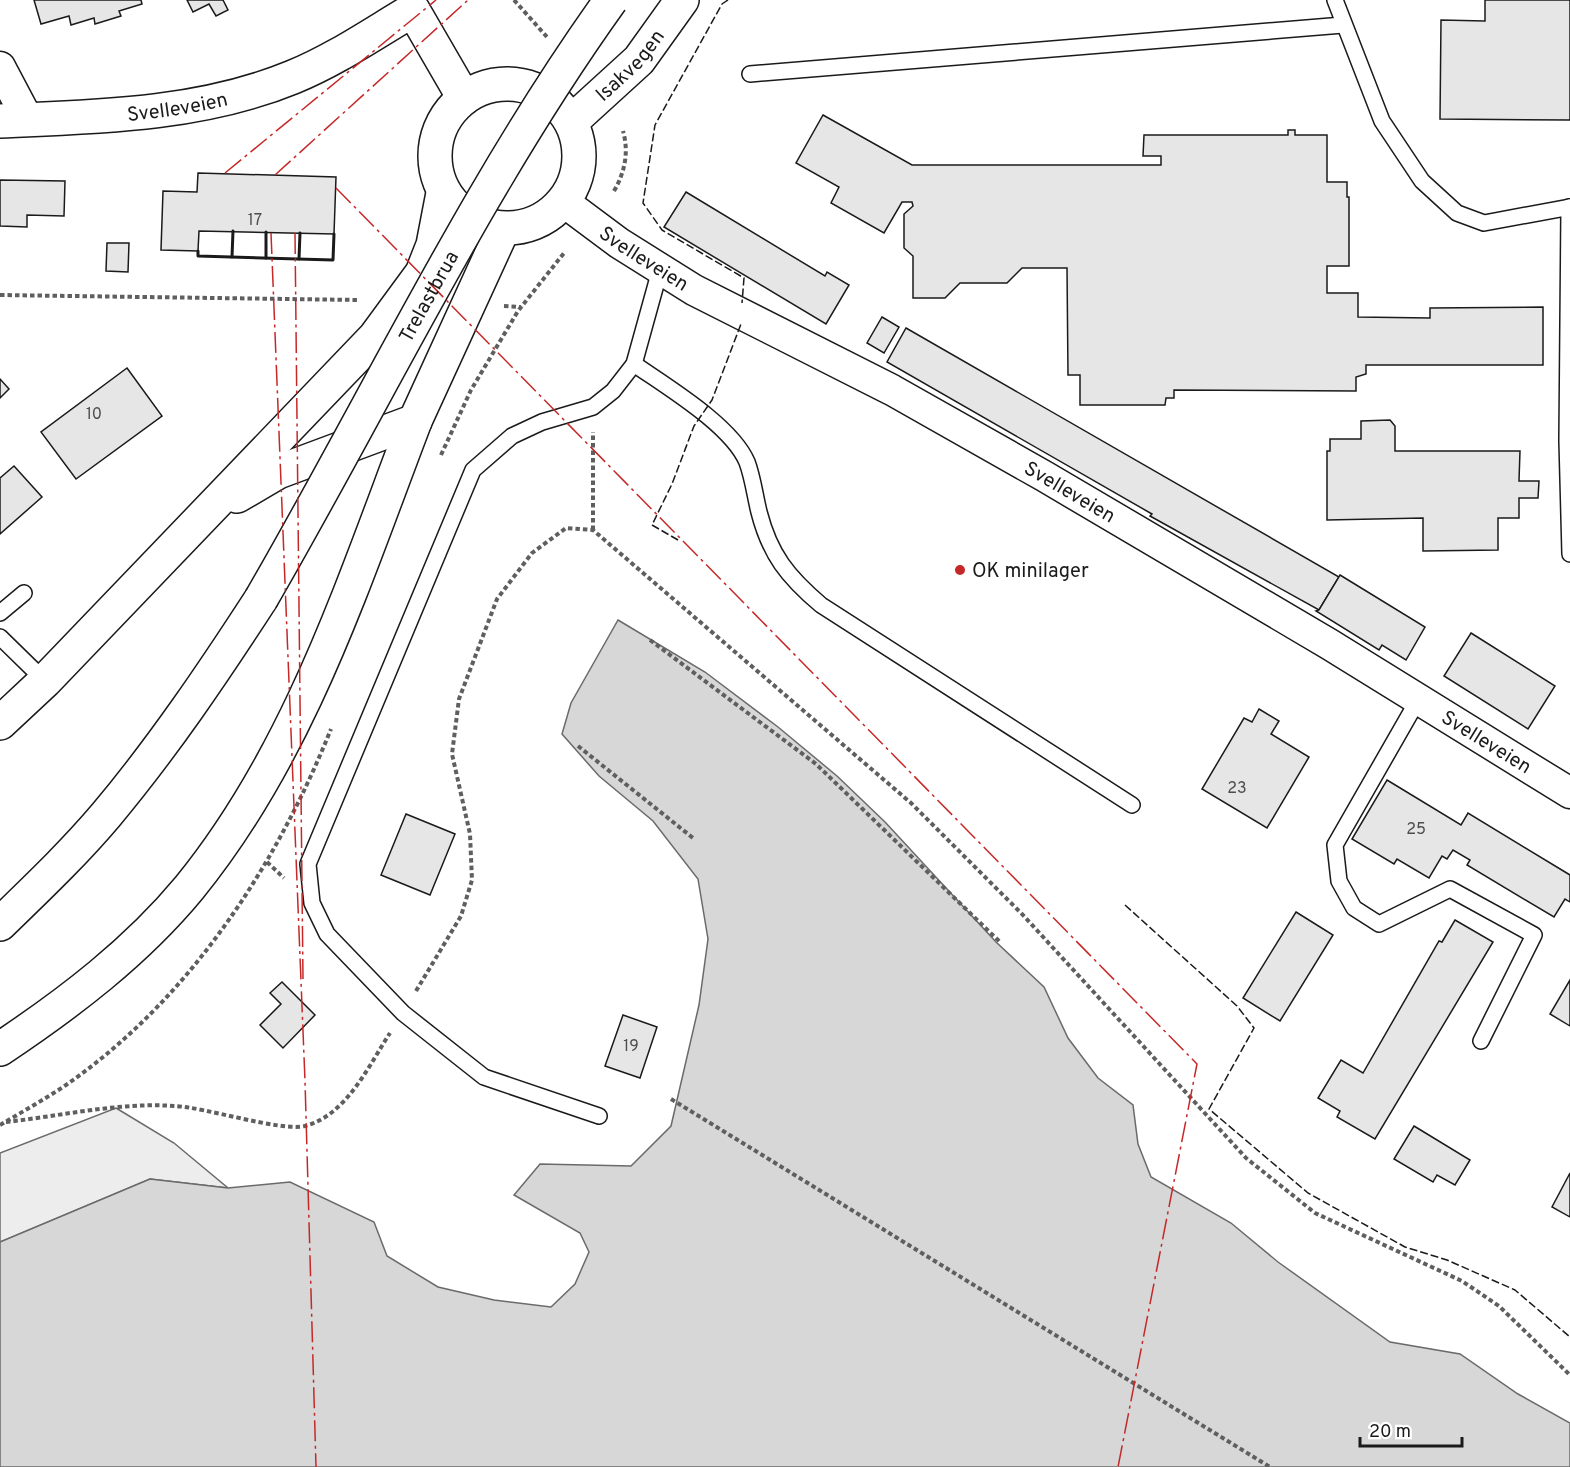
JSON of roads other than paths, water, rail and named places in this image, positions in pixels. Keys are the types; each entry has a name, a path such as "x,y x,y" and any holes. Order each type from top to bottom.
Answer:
{"main road":[{"name":"Trelastbrua","path":"0,924 105,816 148,763 197,696 261,599 324,491 480,203 533,116 611,0"},
{"name":"Isakvegen","path":"571,122 639,60 682,0"},
{"name":"Svelleveien","path":"14,120 190,107 245,93 293,77 414,3 464,98"},
{"path":"501,84 515,84 539,91 560,106 571,122 579,145 578,174 564,202 534,224 503,229 489,227 466,217 443,193 434,171 436,138 446,116 464,98 476,90 501,84"},
{"path":"0,723 45,681 375,338 422,273 433,245 443,193"},
{"path":"0,1049 91,984 149,931 189,888 238,822 277,758 313,684 415,421 467,303 503,229"},
{"path":"208,509 241,495 278,472 415,421"}],"street":[{"path":"0,67 14,120"},
{"name":"Svelleveien","path":"564,202 660,270 694,290 892,390 1024,464 1329,644 1570,793"}],"lane":[{"path":"1335,0 1382,121 1422,181 1457,213 1485,223 1570,207 1567,441 1570,554"},
{"path":"750,74 1343,25"},
{"path":"598,1116 484,1077 403,1013 327,934 312,903 308,864 473,470 512,436 542,422 593,407 613,391 634,364 660,270"},
{"path":"634,364 703,412 746,461 762,525 775,557 794,582 821,605 1132,805"},
{"path":"0,613 24,593"},
{"path":"0,637 45,681"},
{"path":"1418,700 1335,844 1339,881 1354,908 1379,924 1450,889 1534,935 1480,1041"}],"place":[{"name":"OK minilager","path":"960,570"}]}
